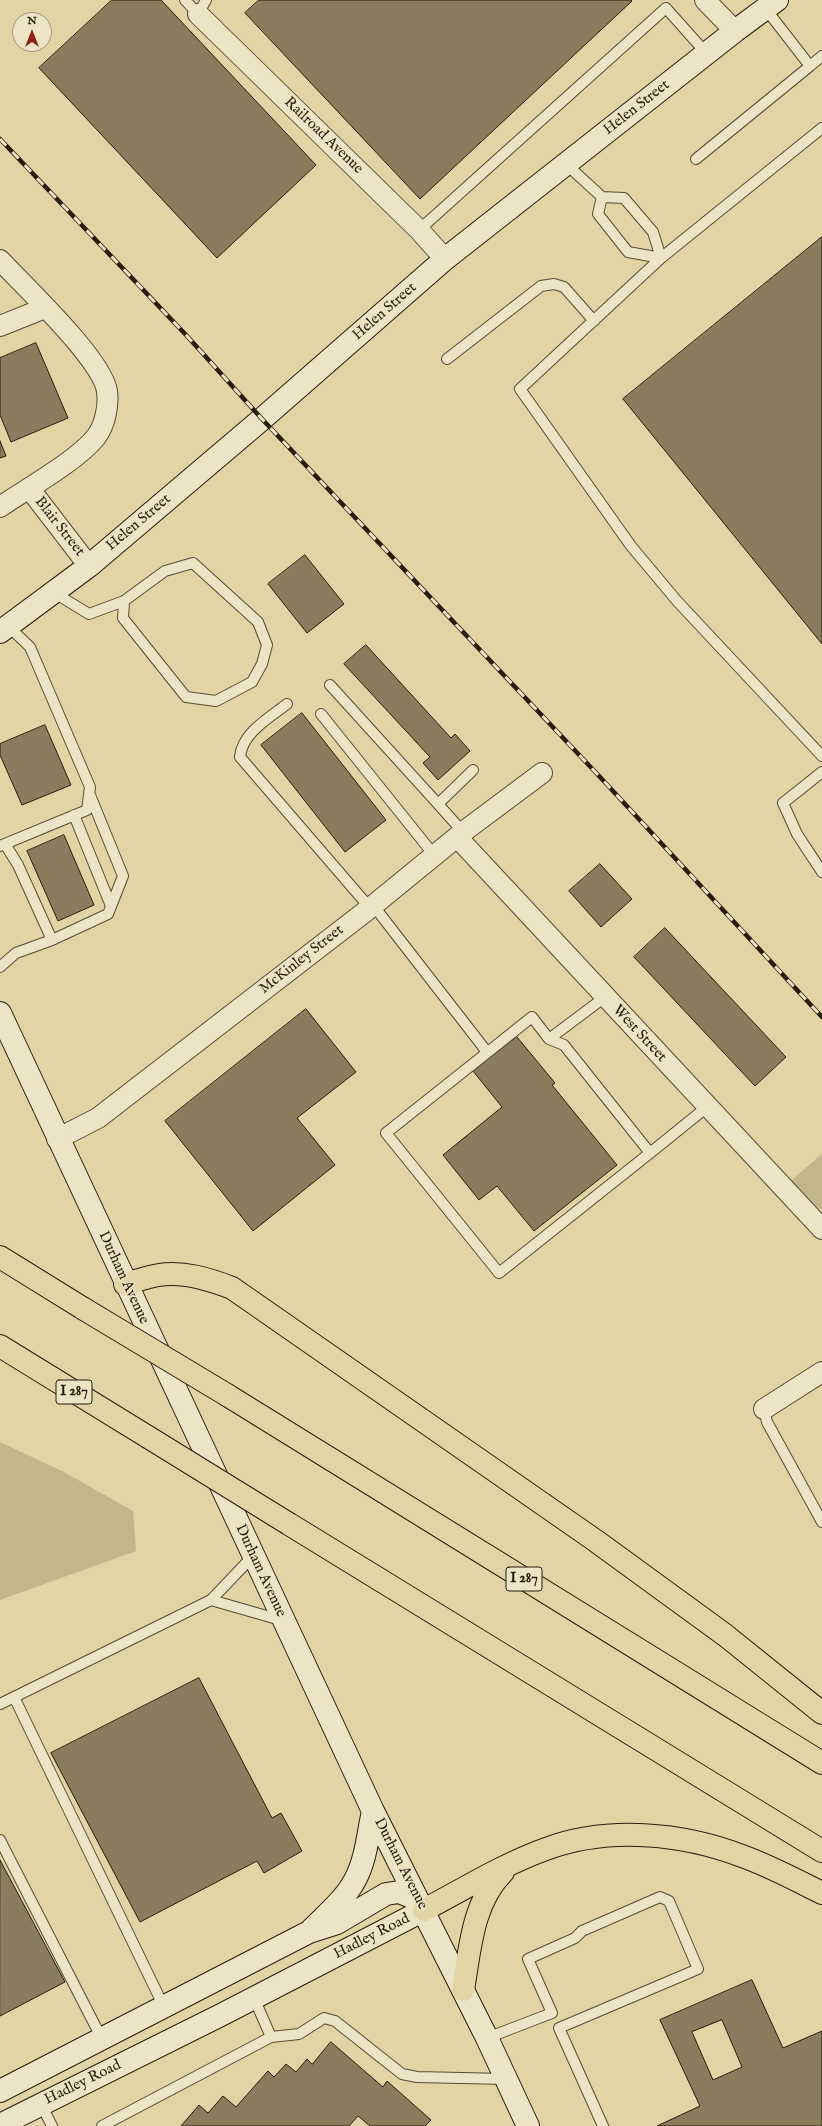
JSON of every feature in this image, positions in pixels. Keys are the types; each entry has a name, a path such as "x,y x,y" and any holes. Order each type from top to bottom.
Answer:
{"highway":[{"name":"I 287","path":"0,1258 227,1396 822,1763"},
{"path":"125,1284 159,1275 177,1274 215,1281 232,1288 596,1541 725,1635 822,1713"},
{"name":"I 287","path":"0,1346 822,1851"},
{"path":"424,1910 510,1865 548,1848 593,1837 621,1835 660,1837 701,1843 741,1855 774,1869 822,1893"},
{"path":"463,1990 475,1921 484,1898 495,1880 510,1865"}],"main road":[{"name":"Helen Street","path":"4,629 89,566 262,419 445,259 734,31 771,4"},
{"name":"Durham Avenue","path":"0,1013 7,1043 57,1139 373,1811 487,2038 528,2126"},
{"path":"309,1932 344,1897 355,1881 362,1863 373,1811"},
{"name":"Hadley Road","path":"0,2091 309,1932 337,1923 386,1894 399,1892 412,1897 424,1910 254,1998 0,2125"}],"street":[{"path":"705,0 734,31"},
{"name":"Railroad Avenue","path":"196,5 419,230 445,259"},
{"name":"Blair Street","path":"0,260 86,352 107,390 105,422 95,438 72,458 0,507"},
{"path":"0,326 45,308"},
{"name":"Blair Street","path":"29,488 89,566"},
{"name":"McKinley Street","path":"57,1139 98,1118 372,906 434,855 542,773"},
{"name":"West Street","path":"460,835 604,997 822,1229"},
{"path":"764,1409 822,1372"}],"lane":[{"path":"771,4 810,66"},
{"path":"419,230 666,8 706,53"},
{"path":"696,159 822,56"},
{"path":"822,128 661,258 520,389 631,546 678,601 822,756"},
{"path":"566,164 602,197 624,198 653,232 661,258"},
{"path":"602,197 598,214 628,252 661,258"},
{"path":"447,359 541,286 554,284 564,287 594,321"},
{"path":"53,592 89,614 124,601 165,571 193,564 258,622 267,645 262,664 252,682 216,701 186,697 123,618 124,601"},
{"path":"4,629 30,647 90,787 87,810 2,845 18,865 52,940"},
{"path":"330,685 438,804 460,835"},
{"path":"287,704 246,738 241,747 240,757 372,906 487,1052"},
{"path":"321,714 434,855"},
{"path":"438,804 474,770"},
{"path":"822,772 783,803 796,834 822,872"},
{"path":"0,967 16,953 52,940 108,914 123,876 90,796"},
{"path":"74,815 111,906"},
{"path":"550,1039 604,997"},
{"path":"650,1153 564,1045 550,1039 532,1017 386,1133 499,1273 650,1153 707,1107"},
{"path":"764,1409 770,1428 822,1522"},
{"path":"0,1704 211,1600 253,1556"},
{"path":"211,1600 284,1621"},
{"path":"14,1697 164,2007"},
{"path":"0,1840 102,2039"},
{"path":"559,2028 698,1969 668,1901 660,1897 582,1931 575,1938 528,1958 552,2013 603,2126"},
{"path":"254,1998 271,2037"},
{"path":"487,2038 552,2013"},
{"path":"102,2126 271,2037 299,2034 324,2018 334,2021 402,2074 417,2077 506,2079"},
{"path":"41,2104 52,2126"}],"shaded area":[{"path":"822,1154 822,1209 805,1204 786,1185"},
{"path":"0,1442 64,1472 133,1511 136,1551 0,1600"}],"building":[{"path":"112,0 161,0 316,165 217,258 39,68"},
{"path":"259,0 632,1 420,199 245,13"},
{"path":"822,237 822,644 623,399"},
{"path":"36,343 68,418 11,442 0,415 0,358"},
{"path":"0,441 6,456 0,458"},
{"path":"305,555 344,604 307,633 268,584"},
{"path":"366,645 451,738 455,734 470,751 438,780 423,763 430,757 344,664"},
{"path":"302,713 386,820 345,852 261,745"},
{"path":"45,725 71,785 22,805 0,755 0,744"},
{"path":"64,835 94,905 58,921 27,851"},
{"path":"600,864 632,899 601,927 569,891"},
{"path":"665,928 786,1057 755,1086 634,957"},
{"path":"306,1009 356,1072 297,1118 335,1165 253,1231 165,1121"},
{"path":"517,1037 555,1083 552,1085 617,1165 534,1231 497,1186 479,1200 443,1155 502,1107 473,1071"},
{"path":"199,1678 272,1818 281,1813 302,1851 264,1873 257,1861 140,1922 51,1753"},
{"path":"0,1860 65,1982 0,2016"},
{"path":"752,1980 783,2048 822,2031 822,2126 657,2126 700,2106 660,2020","holes":["722,2020 742,2067 713,2080 692,2032"]},
{"path":"331,2042 383,2087 387,2081 431,2120 425,2126 370,2126 358,2116 349,2126 181,2126 199,2105 208,2113 223,2096 236,2107 268,2071 274,2077 286,2064 296,2072 307,2059 312,2064"}],"railway":[{"path":"0,139 187,336 262,419 600,777 822,1017"}]}
